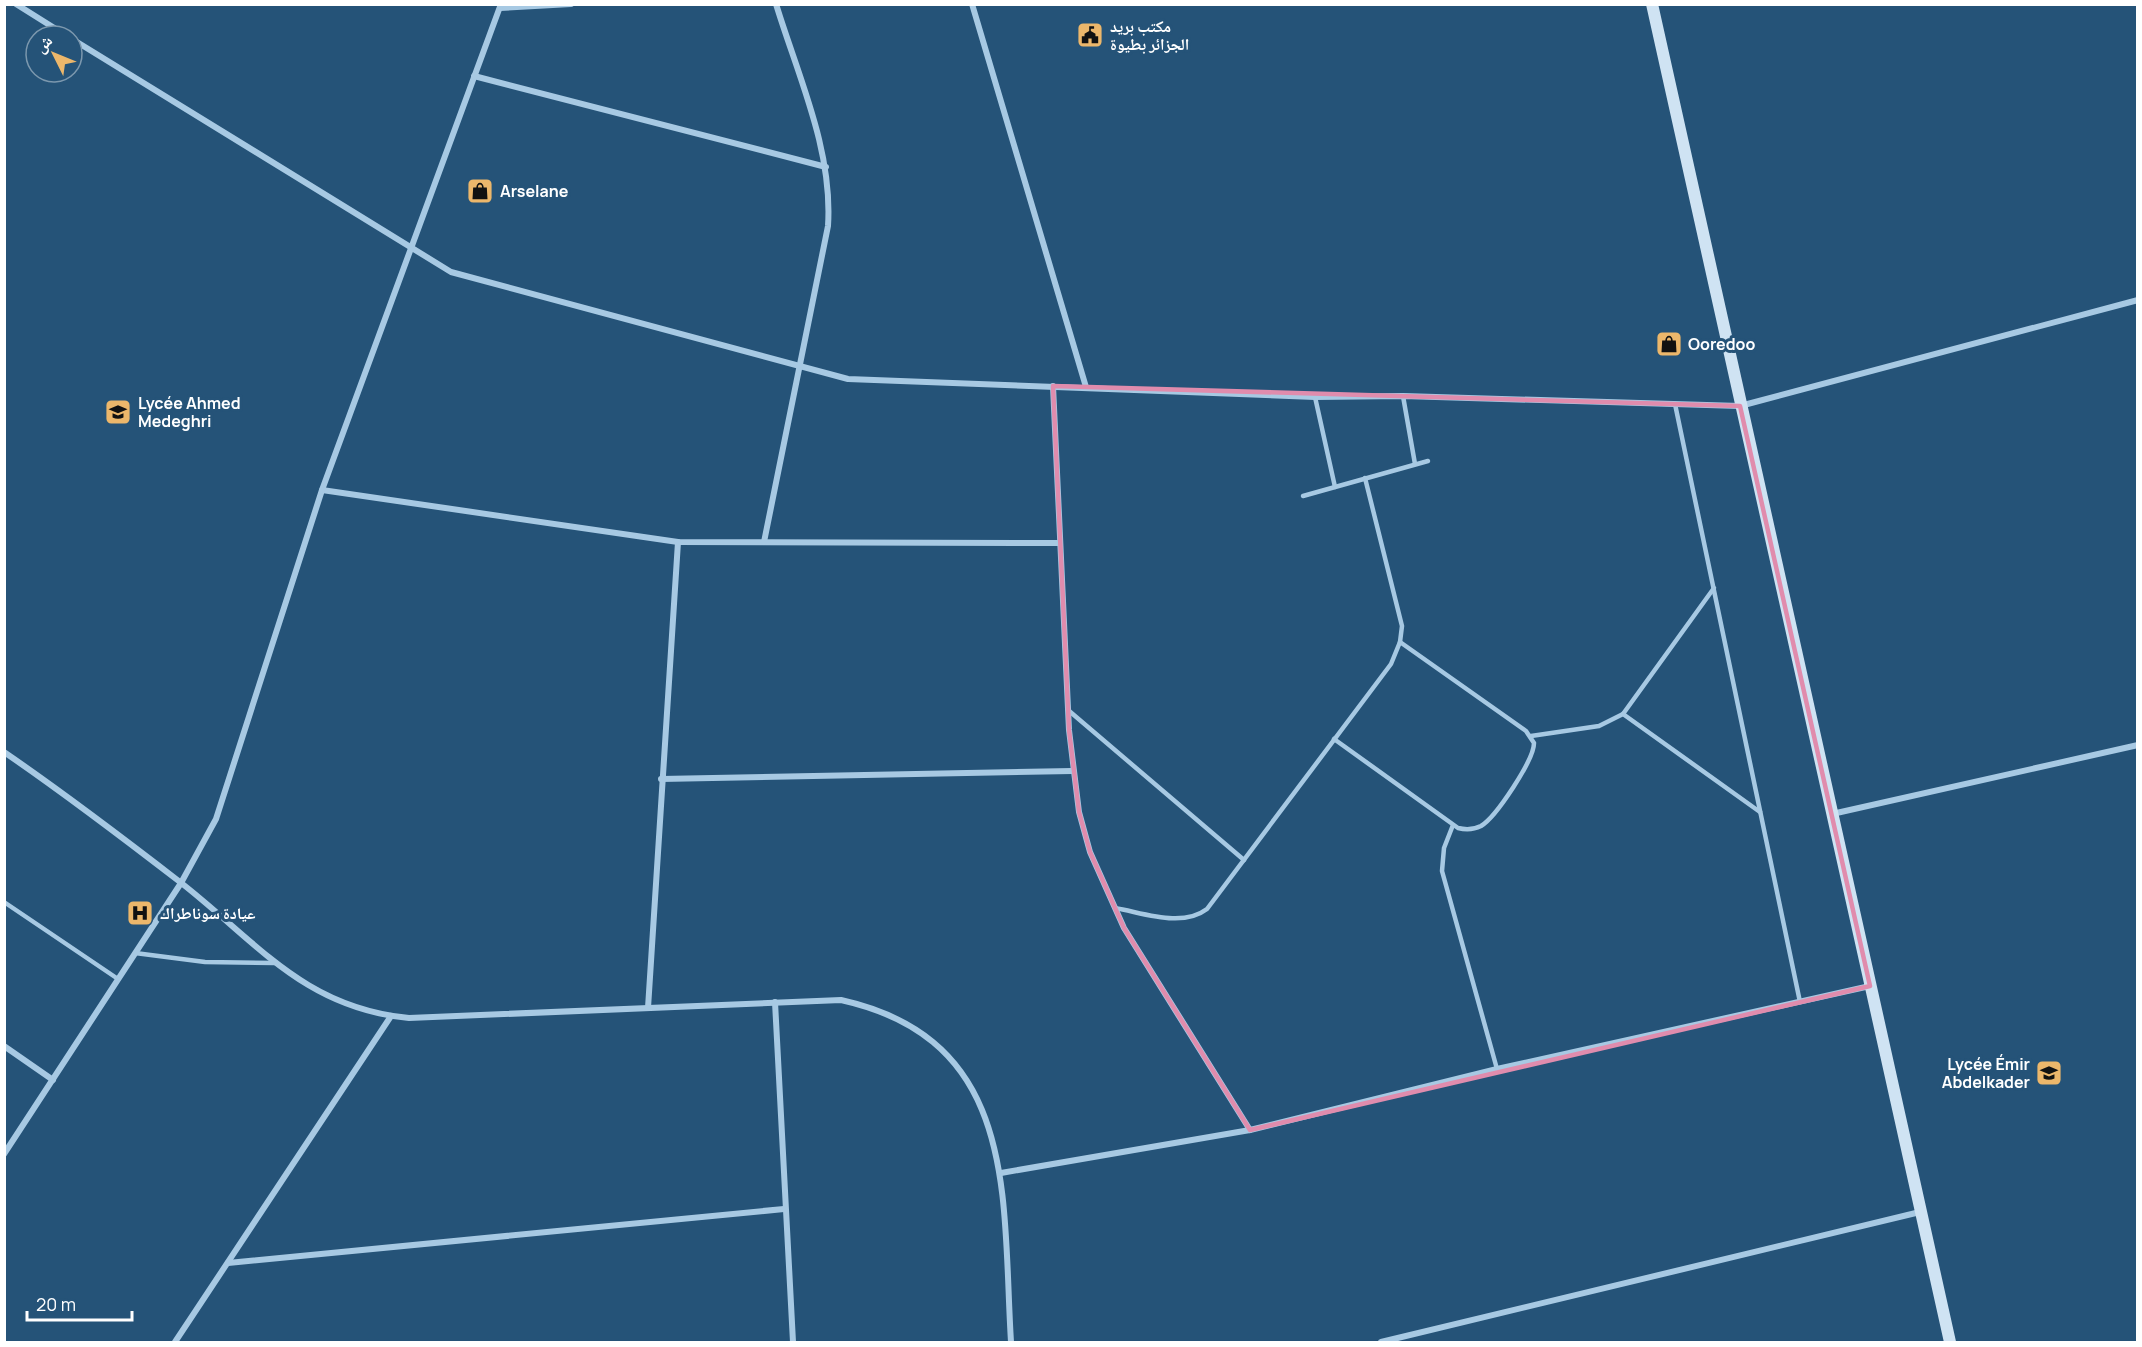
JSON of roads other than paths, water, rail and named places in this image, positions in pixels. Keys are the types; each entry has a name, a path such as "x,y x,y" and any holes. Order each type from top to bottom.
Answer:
{"main road":[{"path":"1652,4 1950,1342"}],"street":[{"path":"16,4 48,24"},
{"path":"4,1154 181,883 212,827 228,787 322,490 500,6 572,4"},
{"path":"764,542 828,226 826,167 776,4"},
{"path":"972,4 1086,387"},
{"path":"84,46 433,262 470,279 800,364 849,379 1315,397 1403,396 1740,406 2138,300"},
{"path":"474,76 826,167"},
{"path":"1053,386 1072,771 1090,852 1114,908 1181,1022 1250,1130"},
{"path":"322,490 678,542 1060,543"},
{"path":"648,1008 678,542"},
{"path":"1832,814 2138,745"},
{"path":"5,755 181,883 292,976 329,998 349,1006 410,1018 841,1000 866,1005 890,1014 933,1042 967,1080 990,1125 1001,1173 1011,1342"},
{"path":"661,779 1072,771"},
{"path":"1001,1173 1250,1130 1497,1069 1870,986"},
{"path":"775,1002 784,1209 793,1342"},
{"path":"176,1342 391,1016"},
{"path":"4,1046 53,1080"},
{"path":"228,1263 784,1209"},
{"path":"1381,1342 1920,1212"}],"lane":[{"path":"1403,396 1415,464"},
{"path":"1315,397 1335,487"},
{"path":"1675,405 1800,1002"},
{"path":"1303,496 1428,461"},
{"path":"1114,908 1182,919 1199,915 1207,909 1391,664 1400,642 1402,626 1365,478"},
{"path":"1531,736 1599,726 1623,714 1714,588"},
{"path":"1334,738 1453,825 1467,830 1483,825 1489,819 1531,760 1534,752 1531,736 1400,642"},
{"path":"1068,710 1244,860"},
{"path":"1623,714 1761,813"},
{"path":"1453,825 1444,848 1442,871 1497,1069"},
{"path":"4,902 118,979"},
{"path":"135,953 205,962 275,963"}],"place":[{"name":"مكتب بريد الجزائر بطيوة","path":"1090,35"},
{"name":"Arselane","path":"480,191"},
{"name":"Ooredoo","path":"1669,344"},
{"name":"Lycée Ahmed Medeghri","path":"118,412"},
{"name":"عيادة سوناطراك","path":"140,913"},
{"name":"Lycée Émir Abdelkader","path":"2049,1073"}]}
